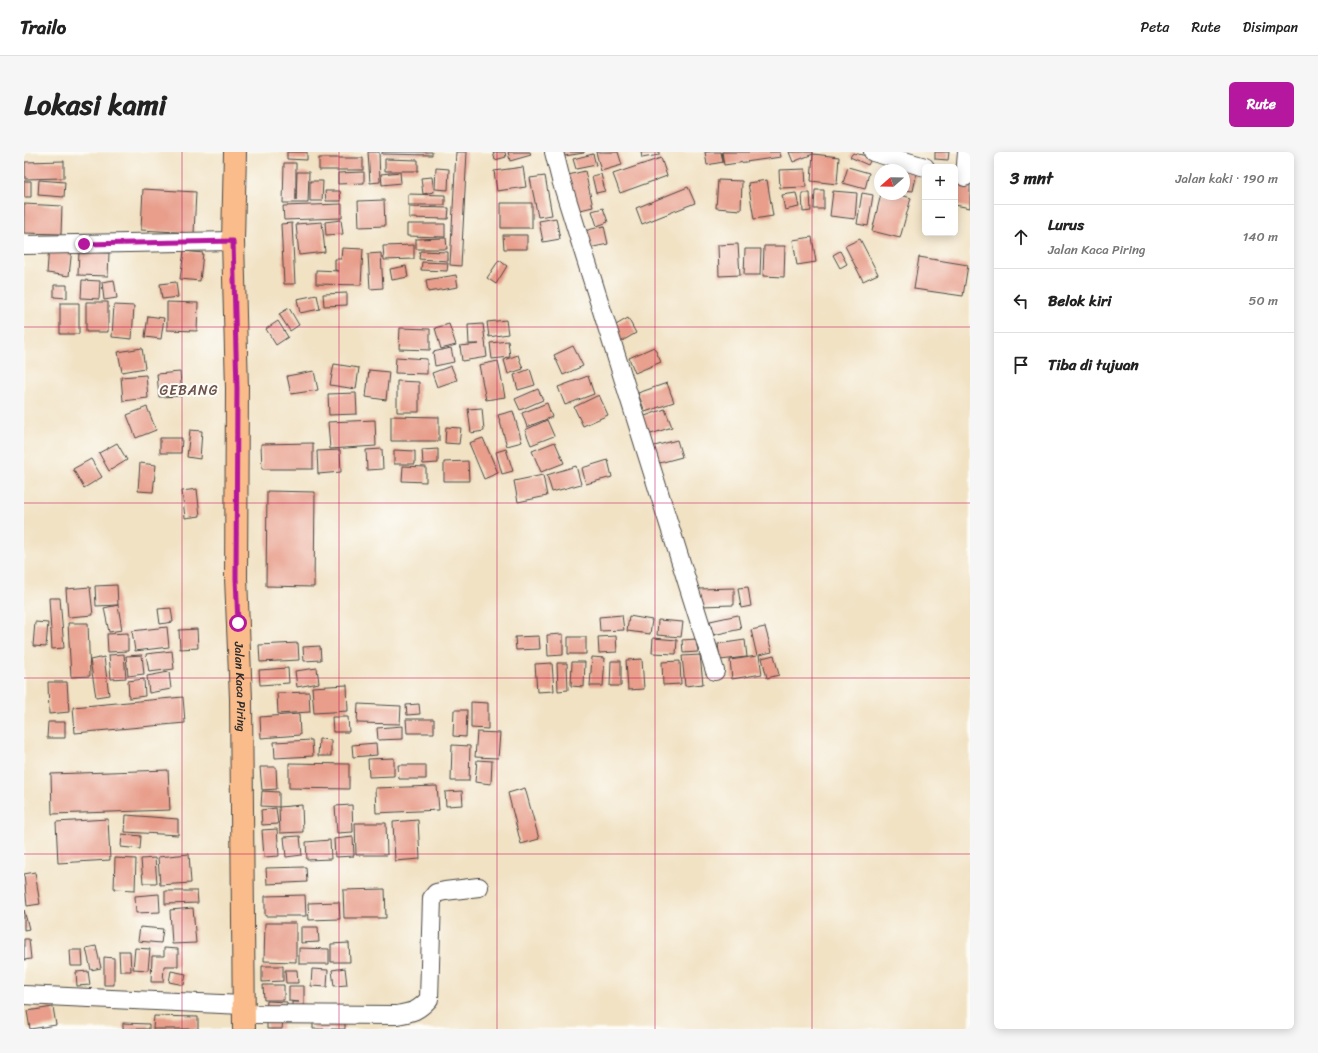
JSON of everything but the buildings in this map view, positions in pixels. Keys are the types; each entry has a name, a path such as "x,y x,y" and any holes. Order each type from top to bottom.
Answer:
{"main road":[{"name":"Jalan Kaca Piring","path":"234,152 233,241 237,388 236,578 241,699 244,1016"}],"street":[{"path":"554,152 715,671"},
{"path":"873,152 922,166"},
{"path":"963,177 967,152"},
{"path":"24,245 233,241"},
{"path":"24,995 244,1016 396,1015 409,1013 420,1009 429,999 432,898 436,893 445,891 479,888"}],"district":[{"name":"GEBANG","path":"189,390"}],"route":[{"path":"84,244 233,241 237,388 236,578 238,623"}]}
